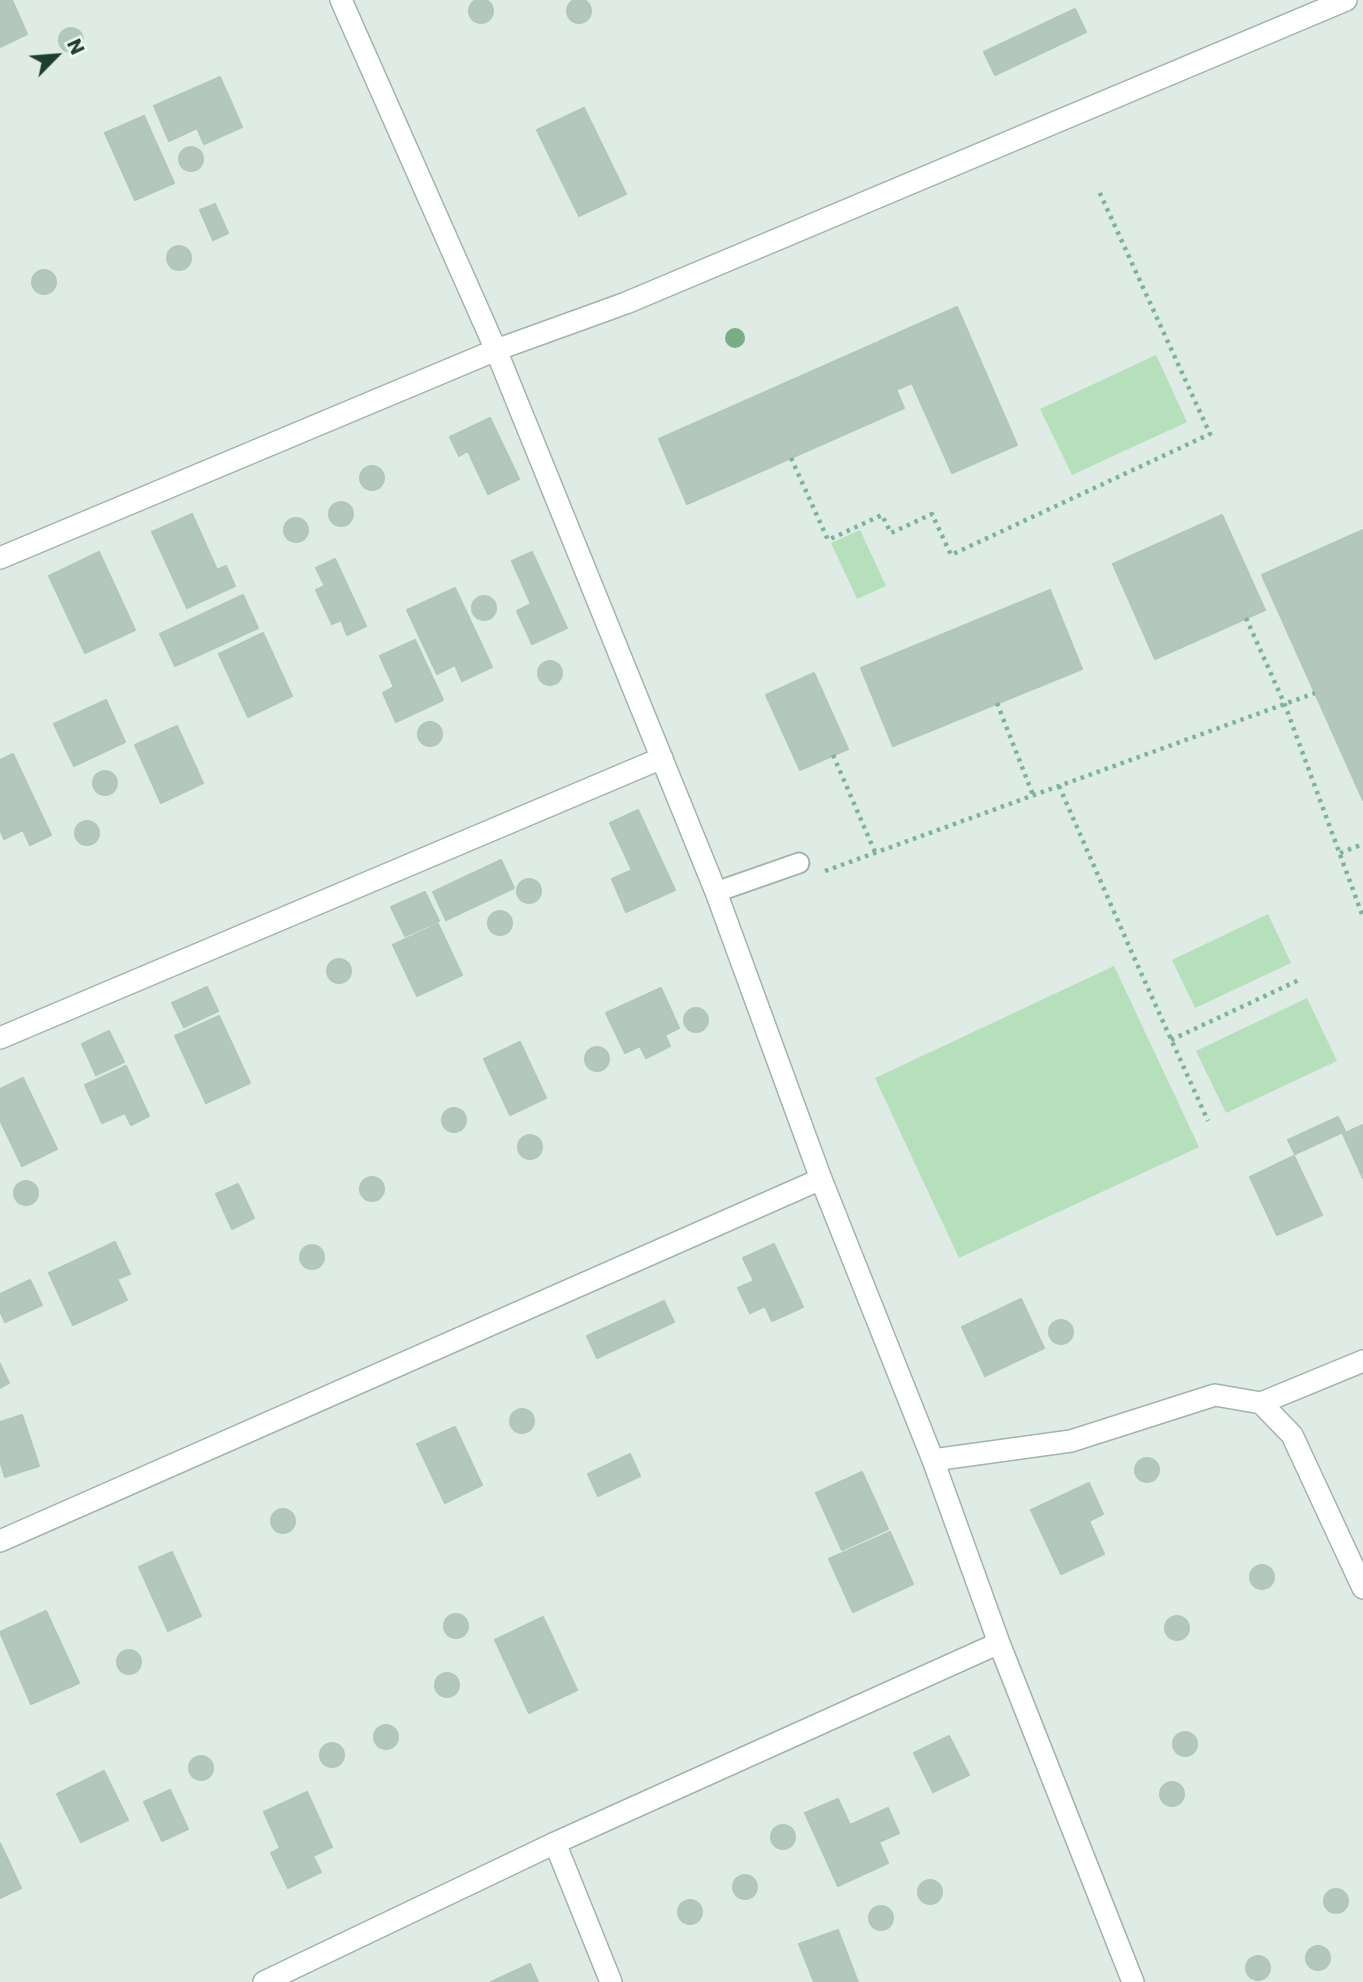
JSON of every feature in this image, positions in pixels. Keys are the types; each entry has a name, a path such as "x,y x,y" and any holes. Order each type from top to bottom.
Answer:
{"street":[{"path":"341,0 496,350 663,758 716,892 821,1179 933,1460 999,1643 1133,1982"},
{"path":"0,558 496,350 626,303 1346,0"},
{"path":"0,1038 663,758"},
{"path":"0,1541 821,1179"},
{"path":"933,1460 1072,1441 1215,1395 1261,1403 1363,1361"},
{"path":"1261,1403 1292,1434 1363,1588"},
{"path":"264,1982 555,1843 999,1643"},
{"path":"555,1843 611,1982"}],"lane":[{"path":"716,892 799,863"}],"path":[{"path":"791,458 828,540 882,515 891,533 932,514 951,555 1210,434 1098,189"},
{"path":"1246,618 1285,705 1363,917"},
{"path":"799,863 810,860 816,874 1315,694"},
{"path":"997,703 1034,795"},
{"path":"833,755 875,852"},
{"path":"1059,786 1208,1121"},
{"path":"1340,853 1363,844"},
{"path":"1171,1040 1299,980"}],"green space":[{"path":"1156,355 1187,422 1072,475 1040,409"},
{"path":"860,530 886,586 857,599 831,543"},
{"path":"1268,914 1291,963 1195,1008 1172,960"},
{"path":"1114,966 1199,1147 959,1258 875,1078"},
{"path":"1307,998 1337,1061 1226,1113 1196,1051"}],"building":[{"path":"481,-1 492,6 493,11 486,22 481,23 470,16 469,11 476,0"},
{"path":"579,-1 590,6 591,11 584,22 579,23 568,16 567,11 574,0"},
{"path":"0,0 12,0 27,34 0,47"},
{"path":"1075,9 1086,32 995,75 984,52"},
{"path":"71,28 80,31 83,40 80,49 71,52 62,49 59,40 62,31"},
{"path":"220,77 242,127 204,144 197,128 169,141 154,106"},
{"path":"584,108 626,194 579,216 537,130"},
{"path":"144,116 174,183 135,200 105,133"},
{"path":"191,147 200,150 203,159 200,168 191,171 182,168 179,159 182,150"},
{"path":"215,204 228,233 213,240 200,210"},
{"path":"179,246 188,249 191,258 188,267 179,270 170,267 167,258 170,249"},
{"path":"44,270 53,273 56,282 53,291 44,294 35,291 32,282 35,273"},
{"path":"957,307 1017,445 952,473 912,383 898,389 878,342"},
{"path":"876,343 904,408 687,504 659,439"},
{"path":"490,418 519,479 488,494 468,451 459,456 450,437"},
{"path":"372,466 381,469 384,478 381,487 372,490 363,487 360,478 363,469"},
{"path":"341,502 350,505 353,514 350,523 341,526 332,523 329,514 332,505"},
{"path":"192,514 217,570 226,566 235,586 187,608 152,532"},
{"path":"1222,515 1265,610 1155,659 1113,564"},
{"path":"296,518 305,521 308,530 305,539 296,542 287,539 284,530 287,521"},
{"path":"1363,530 1363,800 1262,575"},
{"path":"99,552 135,630 85,653 49,576"},
{"path":"532,552 567,628 532,644 517,611 531,604 512,561"},
{"path":"335,559 366,626 347,635 341,620 332,624 316,590 325,586 316,568"},
{"path":"455,588 492,667 462,681 455,665 437,674 407,610"},
{"path":"1050,590 1082,669 893,746 861,668"},
{"path":"243,595 258,628 175,666 160,634"},
{"path":"484,596 493,599 496,608 493,617 484,620 475,617 472,608 475,599"},
{"path":"263,633 292,696 248,717 219,654"},
{"path":"415,640 443,700 396,722 383,693 394,687 380,656"},
{"path":"550,661 559,664 562,673 559,682 550,685 541,682 538,673 541,664"},
{"path":"814,673 848,749 800,770 766,695"},
{"path":"106,700 125,742 74,766 54,724"},
{"path":"430,722 439,725 442,734 439,743 430,746 421,743 418,734 421,725"},
{"path":"177,726 203,783 161,803 135,745"},
{"path":"13,754 51,835 30,845 23,830 4,839 0,829 0,760"},
{"path":"105,771 114,774 117,783 114,792 105,795 96,792 93,783 96,774"},
{"path":"638,810 675,890 626,912 612,879 632,870 610,823"},
{"path":"87,821 96,824 99,833 96,842 87,845 78,842 75,833 78,824"},
{"path":"501,860 514,888 446,920 433,892"},
{"path":"529,879 538,882 541,891 538,900 529,903 520,900 517,891 520,882"},
{"path":"425,892 439,921 405,936 391,907"},
{"path":"500,911 509,914 512,923 509,932 500,935 491,932 488,923 491,914"},
{"path":"438,924 462,975 417,996 393,945"},
{"path":"339,959 348,962 351,971 348,980 339,983 330,980 327,971 330,962"},
{"path":"207,987 218,1011 184,1027 172,1003"},
{"path":"661,988 679,1028 665,1035 670,1046 646,1058 640,1046 625,1053 606,1013"},
{"path":"696,1008 705,1011 708,1020 705,1029 696,1032 687,1029 684,1020 687,1011"},
{"path":"219,1016 250,1083 206,1103 175,1036"},
{"path":"109,1031 124,1062 96,1075 82,1044"},
{"path":"520,1042 546,1098 510,1115 484,1059"},
{"path":"597,1047 606,1050 609,1059 606,1068 597,1071 588,1068 585,1059 588,1050"},
{"path":"126,1066 149,1116 131,1125 125,1113 102,1123 85,1085"},
{"path":"23,1078 57,1149 22,1166 0,1120 0,1089"},
{"path":"454,1108 463,1111 466,1120 463,1129 454,1132 445,1129 442,1120 445,1111"},
{"path":"1338,1117 1345,1131 1295,1154 1288,1140"},
{"path":"1363,1125 1363,1178 1343,1134"},
{"path":"530,1135 539,1138 542,1147 539,1156 530,1159 521,1156 518,1147 521,1138"},
{"path":"1294,1156 1322,1215 1277,1235 1250,1177"},
{"path":"372,1177 381,1180 384,1189 381,1198 372,1201 363,1198 360,1189 363,1180"},
{"path":"26,1181 35,1184 38,1193 35,1202 26,1205 17,1202 14,1193 17,1184"},
{"path":"238,1184 254,1218 232,1229 216,1194"},
{"path":"115,1242 130,1274 117,1279 127,1300 73,1325 49,1273"},
{"path":"774,1244 803,1307 772,1321 765,1306 750,1313 738,1288 754,1281 743,1258"},
{"path":"312,1245 321,1248 324,1257 321,1266 312,1269 303,1266 300,1257 303,1248"},
{"path":"30,1280 42,1305 5,1322 0,1311 0,1294"},
{"path":"1021,1299 1044,1348 985,1376 962,1327"},
{"path":"664,1301 674,1322 597,1358 587,1336"},
{"path":"1061,1320 1070,1323 1073,1332 1070,1341 1061,1344 1052,1341 1049,1332 1052,1323"},
{"path":"0,1364 9,1383 0,1388"},
{"path":"522,1409 531,1412 534,1421 531,1430 522,1433 513,1430 510,1421 513,1412"},
{"path":"22,1415 39,1466 5,1477 0,1461 0,1422"},
{"path":"455,1427 482,1485 445,1503 417,1444"},
{"path":"630,1454 640,1476 598,1496 588,1474"},
{"path":"1147,1458 1156,1461 1159,1470 1156,1479 1147,1482 1138,1479 1135,1470 1138,1461"},
{"path":"862,1472 888,1529 842,1550 816,1493"},
{"path":"1089,1483 1103,1514 1089,1521 1104,1554 1061,1574 1031,1510"},
{"path":"283,1509 292,1512 295,1521 292,1530 283,1533 274,1530 271,1521 274,1512"},
{"path":"890,1532 913,1584 853,1612 829,1559"},
{"path":"172,1552 201,1616 168,1631 139,1567"},
{"path":"1262,1565 1271,1568 1274,1577 1271,1586 1262,1589 1253,1586 1250,1577 1253,1568"},
{"path":"46,1611 79,1683 31,1704 0,1632"},
{"path":"456,1614 465,1617 468,1626 465,1635 456,1638 447,1635 444,1626 447,1617"},
{"path":"1177,1616 1186,1619 1189,1628 1186,1637 1177,1640 1168,1637 1165,1628 1168,1619"},
{"path":"543,1617 577,1690 529,1713 495,1640"},
{"path":"129,1650 138,1653 141,1662 138,1671 129,1674 120,1671 117,1662 120,1653"},
{"path":"447,1673 456,1676 459,1685 456,1694 447,1697 438,1694 435,1685 438,1676"},
{"path":"386,1725 395,1728 398,1737 395,1746 386,1749 377,1746 374,1737 377,1728"},
{"path":"1185,1732 1194,1735 1197,1744 1194,1753 1185,1756 1176,1753 1173,1744 1176,1735"},
{"path":"949,1736 969,1775 933,1792 914,1753"},
{"path":"332,1743 341,1746 344,1755 341,1764 332,1767 323,1764 320,1755 323,1746"},
{"path":"201,1756 210,1759 213,1768 210,1777 201,1780 192,1777 189,1768 192,1759"},
{"path":"104,1771 128,1820 81,1842 57,1794"},
{"path":"1172,1782 1181,1785 1184,1794 1181,1803 1172,1806 1163,1803 1160,1794 1163,1785"},
{"path":"170,1790 188,1829 162,1841 144,1802"},
{"path":"307,1792 332,1847 313,1856 321,1872 288,1888 271,1853 280,1848 264,1812"},
{"path":"838,1799 850,1825 888,1808 899,1833 879,1842 888,1863 838,1886 805,1813"},
{"path":"783,1825 792,1828 795,1837 792,1846 783,1849 774,1846 771,1837 774,1828"},
{"path":"0,1843 21,1888 0,1898"},
{"path":"745,1875 754,1878 757,1887 754,1896 745,1899 736,1896 733,1887 736,1878"},
{"path":"930,1880 939,1883 942,1892 939,1901 930,1904 921,1901 918,1892 921,1883"},
{"path":"1336,1889 1345,1892 1348,1901 1345,1910 1336,1913 1327,1910 1324,1901 1327,1892"},
{"path":"690,1900 699,1903 702,1912 699,1921 690,1924 681,1921 678,1912 681,1903"},
{"path":"881,1906 890,1909 893,1918 890,1927 881,1930 872,1927 869,1918 872,1909"},
{"path":"838,1930 858,1982 814,1982 799,1944"},
{"path":"1318,1946 1327,1949 1330,1958 1327,1967 1318,1970 1309,1967 1306,1958 1309,1949"},
{"path":"1258,1956 1267,1959 1270,1968 1267,1977 1258,1980 1249,1977 1246,1968 1249,1959"},
{"path":"530,1964 538,1982 491,1982"}]}
